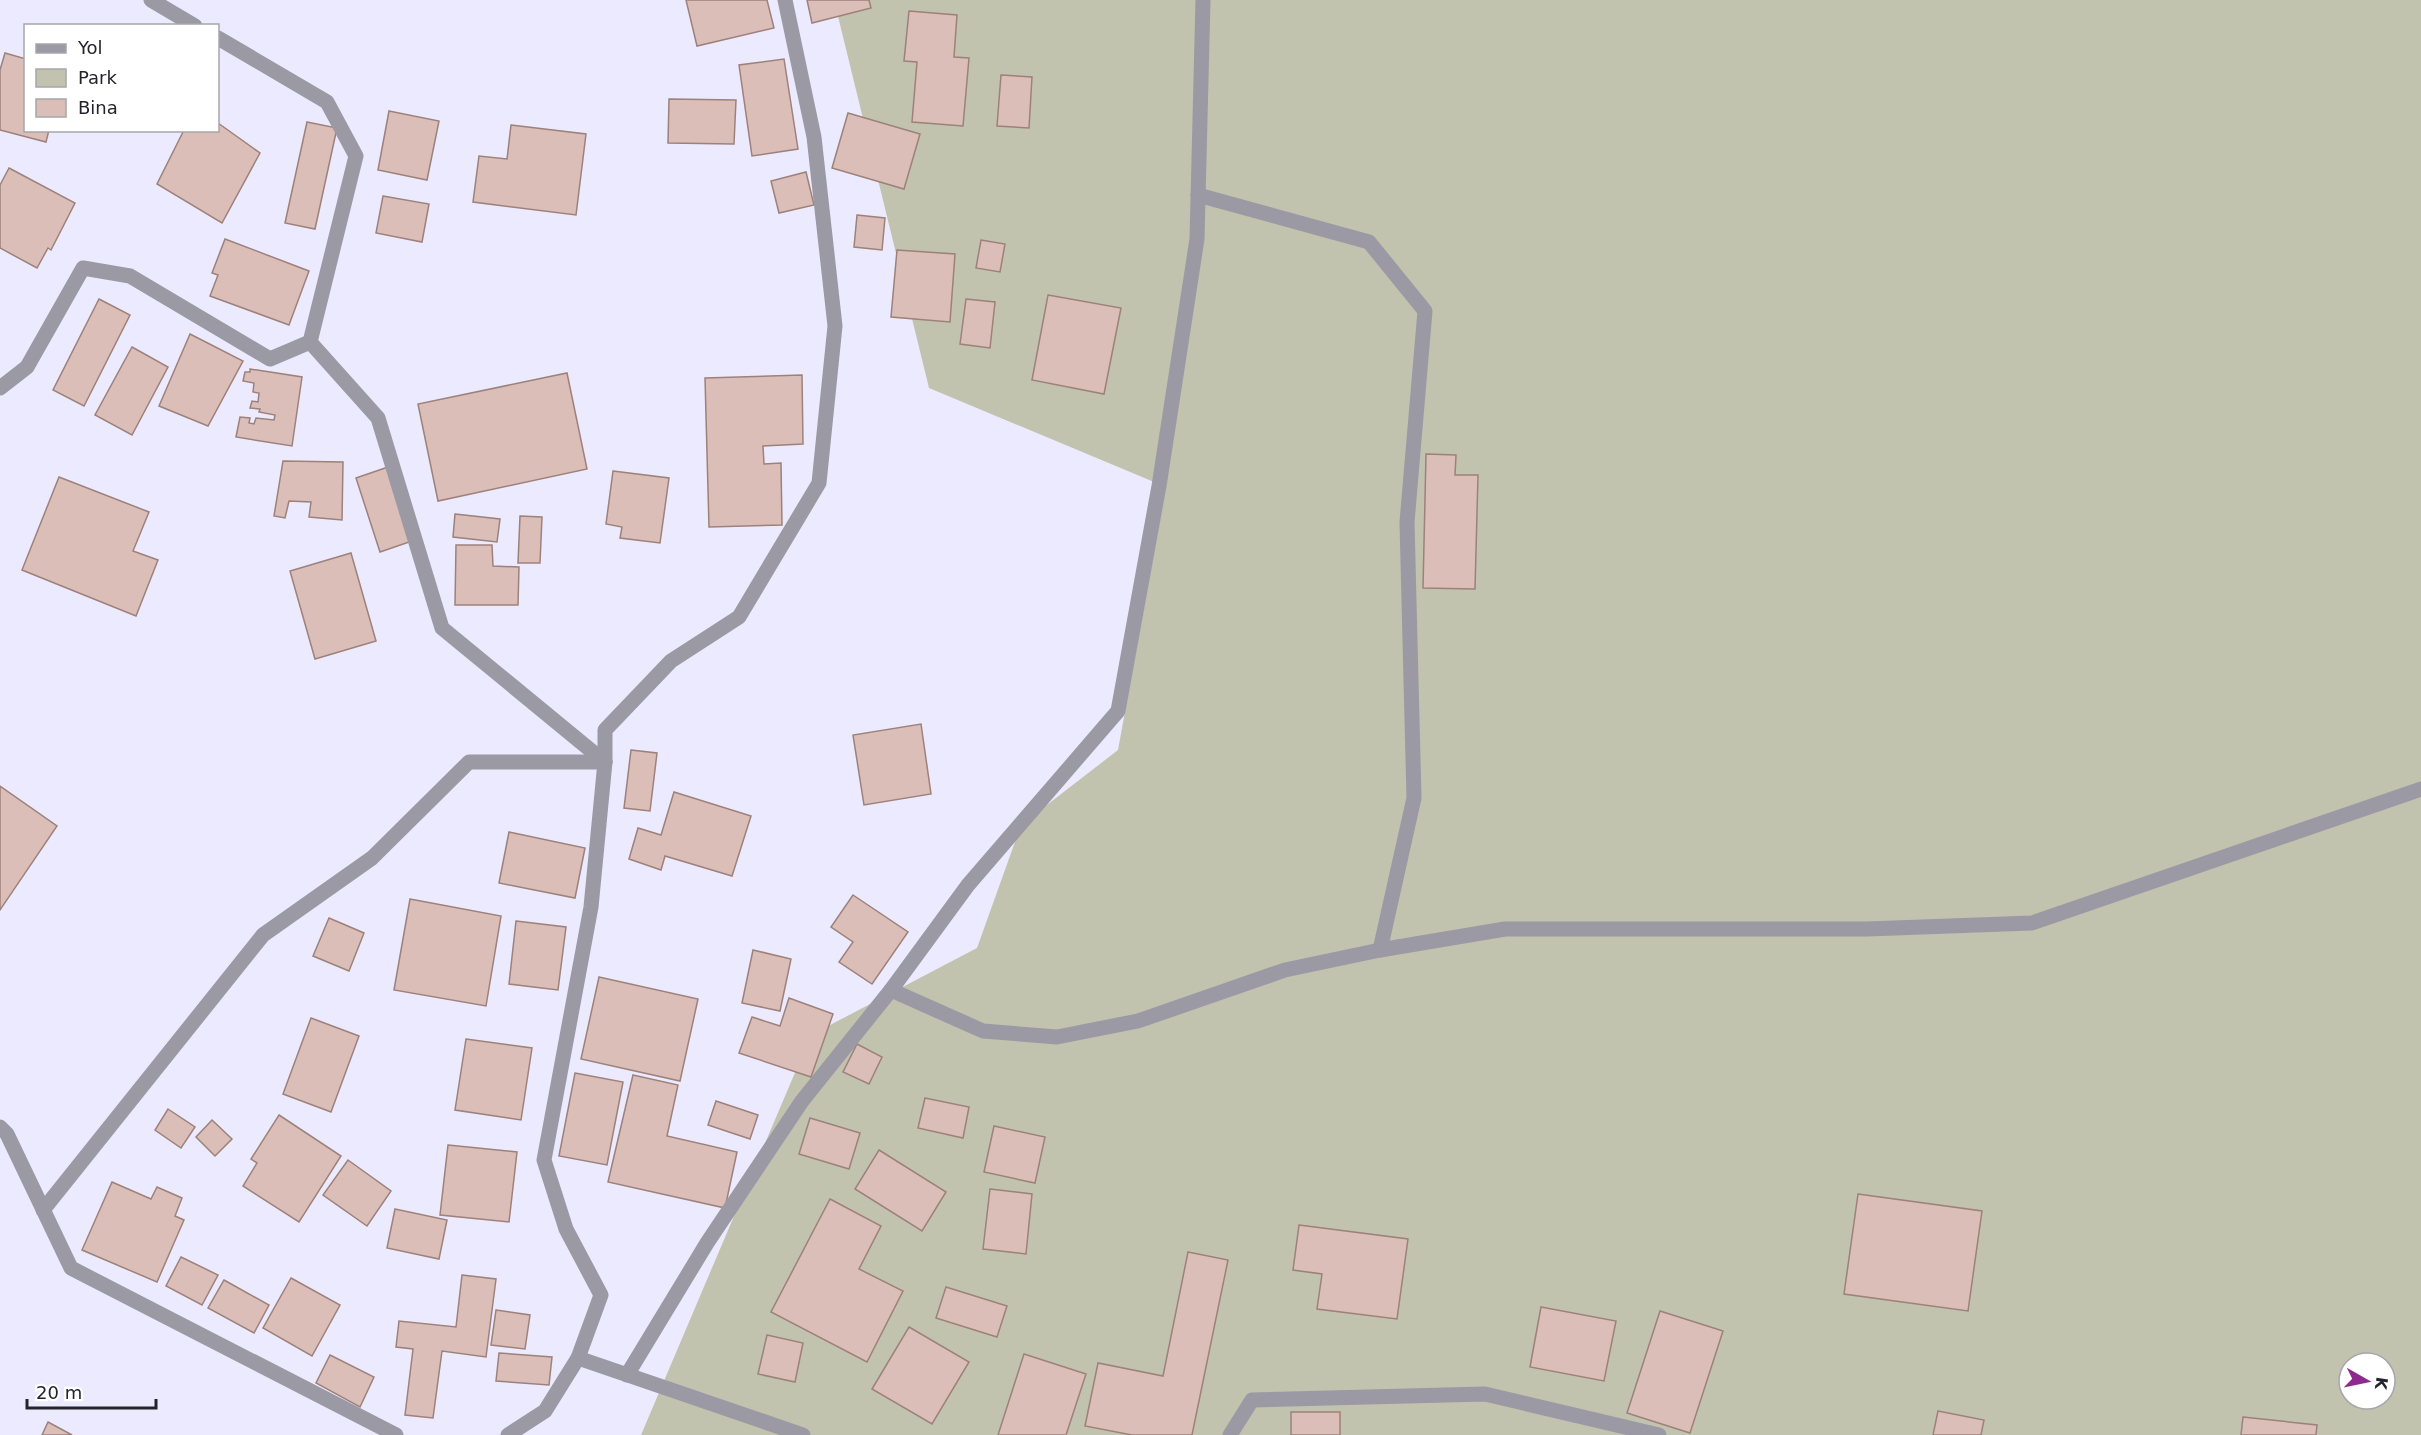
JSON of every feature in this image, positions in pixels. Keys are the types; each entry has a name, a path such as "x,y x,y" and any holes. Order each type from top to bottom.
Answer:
{"street":[{"path":"151,0 178,7 193,24"},
{"path":"508,1435 545,1411 578,1358 601,1295 566,1228 544,1160 591,907 605,762 605,730 671,661 739,617 819,483 835,326 814,137 785,0"},
{"path":"627,1376 707,1243 802,1101 891,990 968,885 1118,711 1160,486 1197,239 1203,0"},
{"path":"219,39 327,102 356,156 309,342"},
{"path":"1198,195 1370,242 1425,311 1407,522 1413,798 1380,950"},
{"path":"0,388 27,367 83,268 130,276 270,359 309,342"},
{"path":"309,342 378,418 442,628 605,762"},
{"path":"43,1210 263,935 372,858 470,762 605,762"},
{"path":"891,990 983,1031 1057,1037 1138,1021 1285,970 1380,950 1505,929 1867,929 2032,923 2421,789"},
{"path":"0,1127 7,1134 71,1268 396,1435"},
{"path":"578,1358 803,1435"},
{"path":"1230,1435 1252,1400 1485,1394 1659,1435"}],"green space":[{"path":"834,0 2421,0 2421,1435 641,1435 811,1035 977,948 1021,825 1118,750 1166,487 929,388"}],"building":[{"path":"686,0 767,0 774,28 697,46"},
{"path":"807,0 869,0 871,8 812,23"},
{"path":"909,11 957,15 954,57 969,58 963,126 912,122 917,62 904,61"},
{"path":"5,53 24,58 24,132 48,132 46,142 0,130 0,70"},
{"path":"784,59 798,149 752,156 739,65"},
{"path":"1001,75 1032,77 1029,128 997,126"},
{"path":"669,99 736,100 734,144 668,143"},
{"path":"389,111 439,121 427,180 378,170"},
{"path":"848,113 920,134 904,189 832,168"},
{"path":"307,122 337,128 315,229 285,223"},
{"path":"219,124 260,153 222,223 157,184 183,132 219,132"},
{"path":"511,125 586,134 576,215 473,202 479,156 507,159"},
{"path":"9,168 75,203 51,250 48,248 37,268 0,248 0,185"},
{"path":"806,172 814,205 779,213 771,181"},
{"path":"383,196 429,204 422,242 376,233"},
{"path":"857,215 885,218 882,250 854,247"},
{"path":"225,239 309,271 289,325 210,296 218,275 212,273"},
{"path":"981,240 1005,244 1000,272 976,268"},
{"path":"897,250 955,254 950,322 891,317"},
{"path":"1048,295 1121,308 1104,394 1032,380"},
{"path":"99,299 130,315 84,406 53,390"},
{"path":"966,299 995,302 990,348 960,344"},
{"path":"190,334 243,361 208,426 159,406"},
{"path":"132,347 168,367 132,435 95,415"},
{"path":"250,369 302,377 292,446 236,437 240,417 250,418 249,423 254,424 256,418 274,420 275,415 250,408 252,401 258,402 259,393 253,392 254,383 243,381 245,372 250,372"},
{"path":"567,373 587,469 438,501 418,404"},
{"path":"802,375 803,444 763,446 764,464 781,463 782,525 709,527 705,378"},
{"path":"1426,454 1456,455 1455,475 1478,475 1475,589 1423,588"},
{"path":"283,461 343,462 342,520 309,517 311,502 289,501 285,518 274,516"},
{"path":"388,467 412,541 380,552 356,478"},
{"path":"613,471 669,478 660,543 620,538 622,527 606,524"},
{"path":"59,477 149,512 133,551 158,560 136,616 22,570"},
{"path":"455,514 500,519 497,542 453,537"},
{"path":"520,516 542,517 540,563 518,563"},
{"path":"456,545 492,545 493,566 519,567 518,605 455,605"},
{"path":"351,553 376,641 315,659 290,571"},
{"path":"921,724 931,794 864,805 853,735"},
{"path":"631,750 657,753 650,811 624,808"},
{"path":"0,786 57,826 0,910"},
{"path":"674,792 751,816 732,876 665,856 661,870 629,859 638,828 661,835"},
{"path":"509,832 585,848 575,898 499,883"},
{"path":"853,895 908,932 872,984 839,962 853,942 831,927"},
{"path":"410,899 501,916 486,1006 394,990"},
{"path":"329,918 364,933 349,971 313,956"},
{"path":"516,921 566,927 558,990 509,984"},
{"path":"753,950 791,959 780,1011 742,1003"},
{"path":"599,977 698,999 680,1081 581,1059"},
{"path":"789,998 833,1014 811,1077 739,1053 752,1017 780,1026"},
{"path":"311,1018 359,1036 331,1112 283,1094"},
{"path":"466,1039 532,1048 521,1120 455,1110"},
{"path":"857,1044 882,1057 869,1084 843,1072"},
{"path":"575,1073 623,1082 607,1165 559,1156"},
{"path":"633,1075 678,1085 667,1136 737,1152 725,1208 608,1182"},
{"path":"925,1098 969,1107 963,1138 918,1128"},
{"path":"716,1101 758,1115 750,1139 708,1125"},
{"path":"168,1109 195,1127 181,1148 155,1130"},
{"path":"279,1115 341,1156 299,1222 243,1186 257,1163 251,1159"},
{"path":"810,1118 860,1133 849,1169 799,1154"},
{"path":"212,1120 232,1139 215,1156 196,1137"},
{"path":"994,1126 1045,1137 1035,1183 984,1172"},
{"path":"448,1145 517,1152 509,1222 440,1215"},
{"path":"879,1150 946,1192 922,1231 855,1189"},
{"path":"348,1160 391,1191 367,1226 323,1195"},
{"path":"112,1182 151,1199 157,1187 182,1198 175,1216 184,1220 157,1282 82,1250"},
{"path":"990,1189 1032,1194 1026,1254 983,1249"},
{"path":"1858,1194 1982,1211 1968,1311 1844,1294"},
{"path":"830,1199 881,1226 859,1269 903,1291 867,1362 771,1312"},
{"path":"395,1209 447,1220 439,1259 387,1248"},
{"path":"1299,1225 1408,1239 1397,1319 1317,1309 1322,1274 1293,1270"},
{"path":"1188,1252 1228,1260 1192,1435 1132,1435 1085,1426 1098,1363 1163,1376"},
{"path":"181,1257 218,1275 202,1305 166,1286"},
{"path":"462,1275 496,1279 486,1357 442,1351 433,1418 405,1415 413,1349 396,1347 399,1321 456,1327"},
{"path":"291,1278 340,1305 312,1356 263,1328"},
{"path":"224,1280 269,1305 254,1333 208,1308"},
{"path":"946,1287 1007,1306 997,1337 936,1318"},
{"path":"1541,1307 1616,1321 1604,1381 1530,1367"},
{"path":"496,1310 530,1315 525,1349 491,1345"},
{"path":"1660,1311 1723,1331 1690,1433 1627,1413"},
{"path":"909,1327 969,1362 932,1424 872,1389"},
{"path":"767,1335 803,1343 795,1382 758,1374"},
{"path":"499,1353 552,1357 549,1385 496,1381"},
{"path":"1024,1354 1086,1374 1066,1435 998,1435"},
{"path":"330,1355 374,1377 360,1407 316,1383"},
{"path":"1938,1411 1984,1420 1981,1435 1933,1435"},
{"path":"1291,1412 1340,1412 1340,1435 1291,1435"},
{"path":"2243,1417 2317,1425 2316,1435 2241,1435"},
{"path":"48,1422 72,1435 42,1435"}]}
